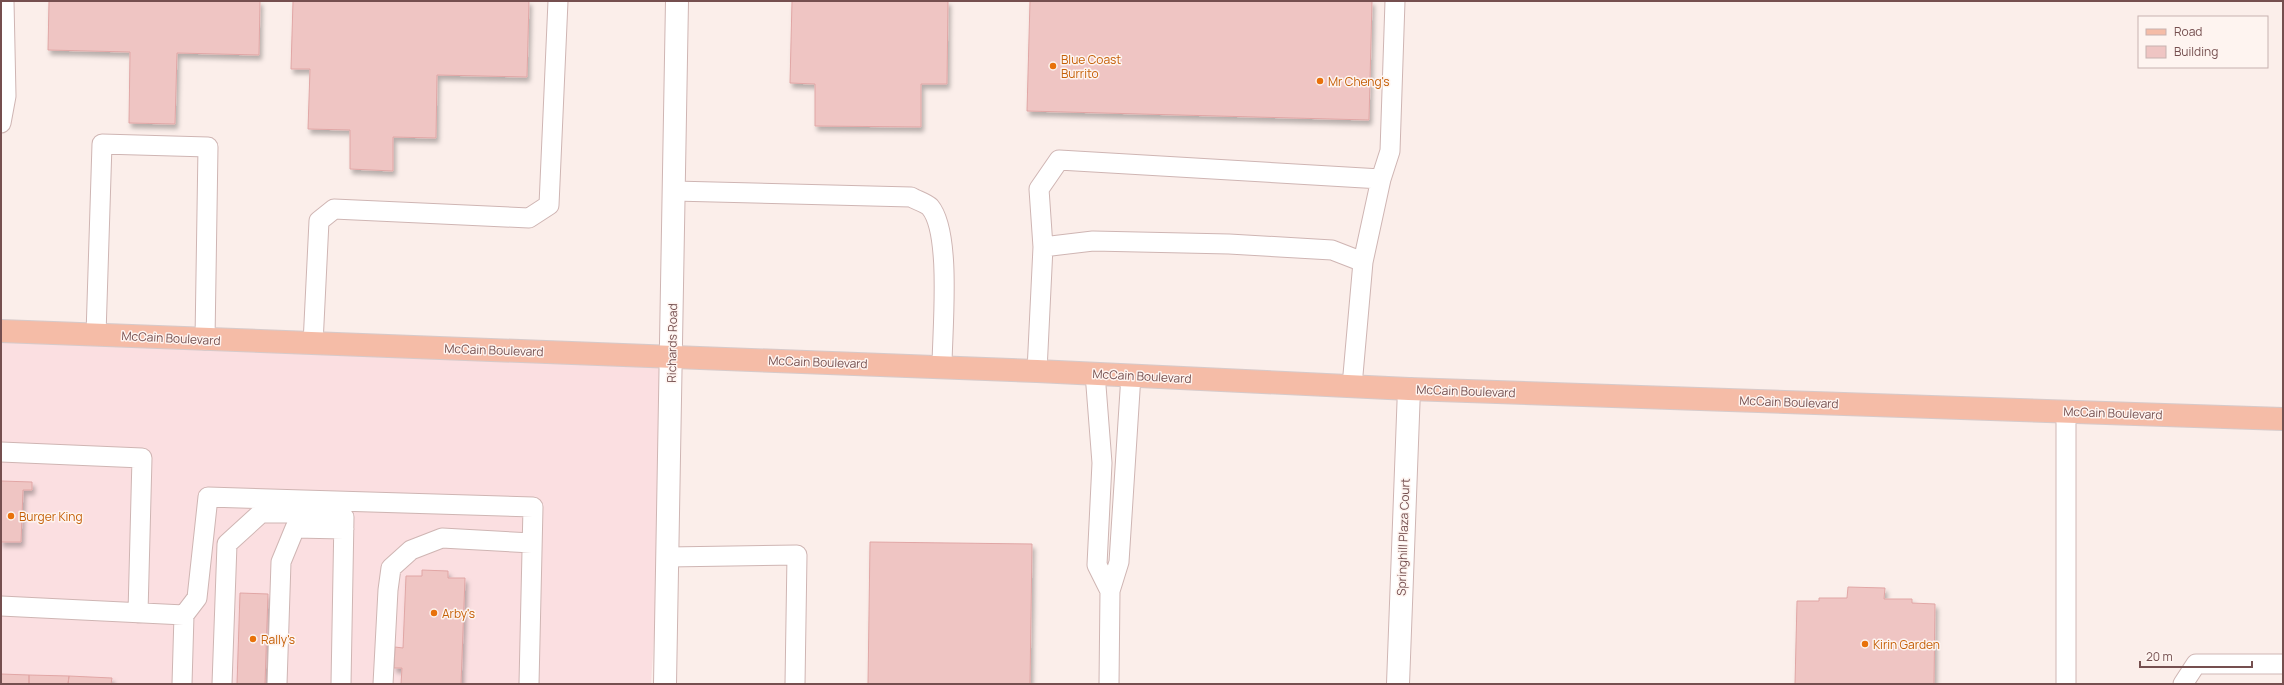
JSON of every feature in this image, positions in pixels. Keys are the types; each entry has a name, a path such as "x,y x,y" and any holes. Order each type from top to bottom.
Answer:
{"main road":[{"name":"McCain Boulevard","path":"1,331 204,340 672,356 1095,373 1409,389 2283,419"}],"street":[{"name":"Richards Road","path":"665,684 672,356 677,1"},
{"name":"Springhill Plaza Court","path":"1398,684 1409,389"}],"lane":[{"path":"1,123 6,96 4,1"},
{"path":"313,344 318,222 334,209 529,218 548,205 558,1"},
{"path":"1352,386 1363,262 1381,179 1390,152 1395,1"},
{"path":"96,335 102,144 208,146 204,340"},
{"path":"1037,371 1043,247 1039,189 1059,160 1381,179"},
{"path":"674,191 911,197 929,207 939,226 943,254 942,367"},
{"path":"1043,247 1093,241 1229,244 1332,250 1363,262"},
{"path":"1095,373 1102,463 1098,565 1110,591"},
{"path":"1109,684 1110,591 1119,562 1131,375"},
{"path":"2066,412 2066,684"},
{"path":"1,452 142,458 138,613"},
{"path":"182,684 184,615 197,598 208,497 344,514"},
{"path":"222,684 226,544 261,513 344,514 533,507 529,684"},
{"path":"277,684 281,562 295,528 344,514"},
{"path":"341,684 344,514"},
{"path":"383,684 388,590 391,568 410,550 442,538 532,543"},
{"path":"668,557 797,555 795,684"},
{"path":"1,606 184,615"},
{"path":"2183,684 2196,664 2283,664"}],"shaded area":[{"path":"1,330 672,356 651,684 1,684"}],"building":[{"path":"49,1 260,1 259,55 177,53 175,124 129,123 130,52 48,50"},
{"path":"293,1 529,1 527,77 437,75 436,138 393,137 393,171 350,169 350,130 308,129 310,69 291,69"},
{"path":"792,1 948,1 947,84 921,84 921,127 815,126 815,84 790,83"},
{"path":"1030,1 1372,1 1369,120 1027,111"},
{"name":"Burger King","path":"1,481 32,482 32,490 23,490 21,542 1,542"},
{"path":"870,542 1032,544 1030,684 868,684"},
{"name":"Arby's","path":"422,570 448,571 448,578 465,578 461,684 401,684 402,668 394,668 395,647 403,648 406,576 422,576"},
{"name":"Kirin Garden","path":"1848,587 1885,588 1884,599 1912,599 1912,603 1935,604 1934,684 1795,684 1797,601 1819,601 1819,598 1847,598"},
{"name":"Rally's","path":"240,593 268,594 265,684 237,684"},
{"path":"1,674 29,675 29,684 1,684"},
{"path":"29,675 69,676 68,684 29,684"},
{"path":"69,676 112,678 111,684 68,684"}],"place":[{"name":"Blue Coast Burrito","path":"1053,66"},
{"name":"Mr Cheng's","path":"1320,81"},
{"name":"Burger King","path":"11,516"},
{"name":"Arby's","path":"434,613"},
{"name":"Rally's","path":"253,639"},
{"name":"Kirin Garden","path":"1865,644"}]}
